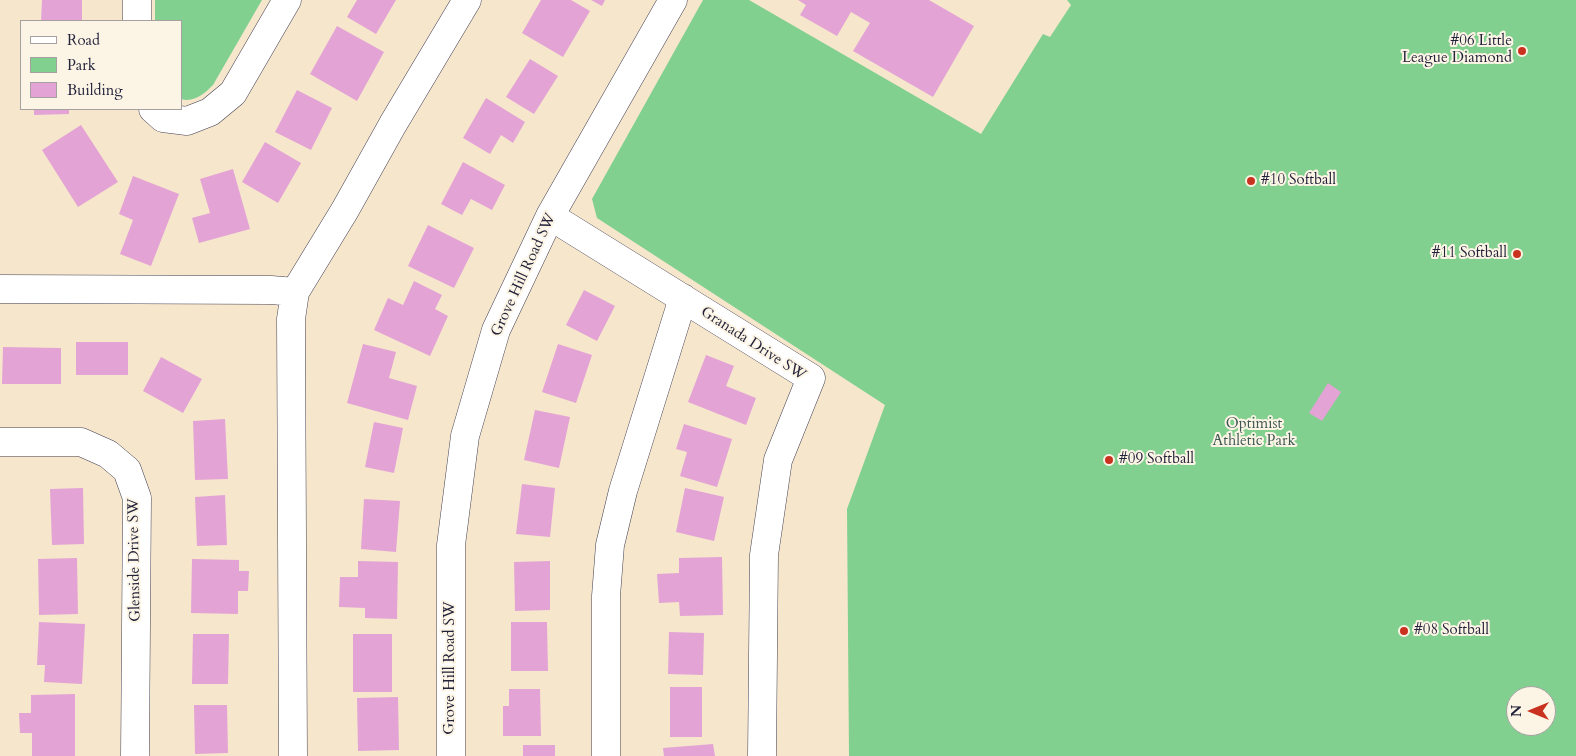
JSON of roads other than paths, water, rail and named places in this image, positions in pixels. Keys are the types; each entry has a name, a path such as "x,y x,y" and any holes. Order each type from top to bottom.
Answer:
{"street":[{"path":"137,0 137,20"},
{"path":"154,110 163,118 187,121 216,108 233,93 287,0"},
{"path":"293,756 291,319 295,292 467,0"},
{"name":"Grove Hill Road SW","path":"451,756 451,545 465,436 496,330 550,216 673,0"},
{"name":"Granada Drive SW","path":"550,216 810,378 778,460 764,555 762,756"},
{"path":"0,289 271,290 295,292"},
{"path":"606,756 606,596 610,545 623,491 683,298"},
{"name":"Glenside Drive SW","path":"0,442 81,442 108,454 127,470 137,498 136,756"}],"place":[{"name":"#06 Little League Diamond","path":"1522,51"},
{"name":"#10 Softball","path":"1251,181"},
{"name":"#11 Softball","path":"1517,254"},
{"name":"#09 Softball","path":"1109,460"},
{"name":"#08 Softball","path":"1404,631"}],"park label":[{"name":"Optimist Athletic Park","path":"1254,434"}]}
